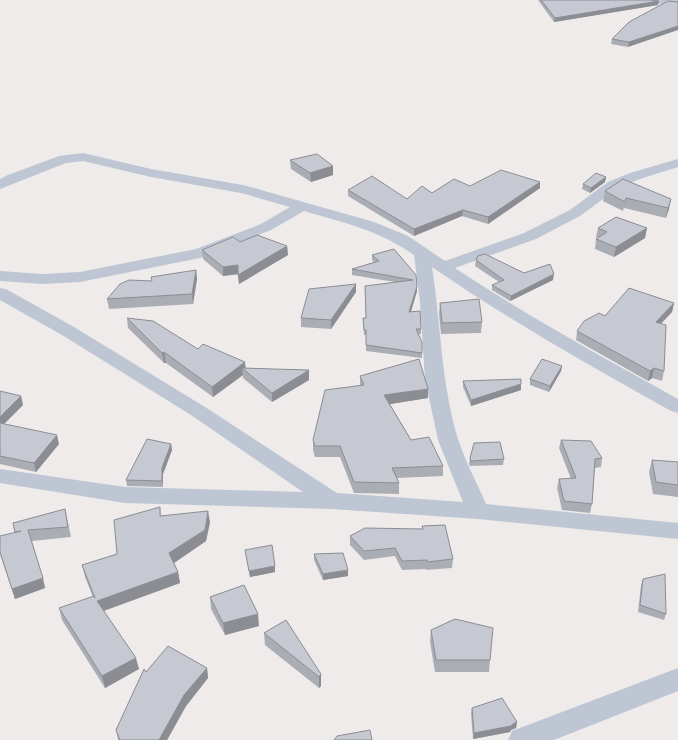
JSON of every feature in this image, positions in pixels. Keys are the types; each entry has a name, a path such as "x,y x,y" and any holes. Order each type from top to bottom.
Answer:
{"street":[{"path":"651,0 678,2"},
{"path":"0,185 13,178 64,159 83,157 151,173 243,189 387,232 422,253 487,297 568,346 678,407"},
{"path":"442,267 530,236 575,213 613,185 635,176 678,164"},
{"path":"0,276 42,279 80,277 200,253 266,227 302,206"},
{"path":"422,253 429,302 436,387 448,440 478,511"},
{"path":"0,293 68,331 198,411 332,501"},
{"path":"0,476 125,495 332,501 478,511 678,531"},
{"path":"522,740 678,678"}],"building":[{"path":"541,0 651,0 659,1 555,18"},
{"path":"668,1 678,2 678,26 629,42 612,39 629,22"},
{"path":"317,154 333,166 310,173 290,160"},
{"path":"501,170 540,182 488,217 463,210 414,229 348,190 372,176 407,199 422,186 432,193 454,179 470,186"},
{"path":"596,173 606,177 591,188 583,184"},
{"path":"623,179 671,199 668,208 626,198 625,202 605,191"},
{"path":"616,217 647,228 616,247 596,239 607,232 598,228"},
{"path":"257,235 287,246 238,275 238,265 223,267 202,250 233,237 240,242"},
{"path":"394,249 416,275 417,286 409,312 420,311 421,329 416,329 422,342 422,353 366,345 366,330 364,330 363,318 366,318 365,286 413,280 352,269 379,261 372,255"},
{"path":"485,254 524,273 550,264 554,274 511,296 492,285 504,280 476,260 478,256"},
{"path":"196,270 192,294 107,299 120,284 129,280 152,281 151,277"},
{"path":"356,284 331,320 301,318 309,289"},
{"path":"629,288 674,303 656,322 666,325 664,371 654,368 650,371 577,331 584,321 599,313 605,316"},
{"path":"479,299 482,322 442,323 440,303"},
{"path":"127,318 153,321 198,349 203,344 245,362 212,387 164,352 162,353"},
{"path":"419,359 428,389 384,395 411,440 429,437 443,466 392,468 399,483 354,482 340,446 315,446 313,440 325,390 364,385 360,376"},
{"path":"542,359 562,366 550,386 530,379"},
{"path":"242,368 274,369 309,370 272,393"},
{"path":"521,379 521,384 471,400 463,381"},
{"path":"0,391 21,396 0,417"},
{"path":"0,423 57,435 34,463 0,456"},
{"path":"147,439 171,444 162,468 162,481 126,480"},
{"path":"561,440 591,441 602,458 595,459 592,504 564,501 559,479 576,478"},
{"path":"500,442 504,459 471,461 470,458 474,443"},
{"path":"652,460 678,462 678,485 656,482"},
{"path":"160,507 160,516 208,511 205,530 169,553 178,572 97,601 136,658 102,676 59,608 94,596 95,598 82,565 117,554 114,520"},
{"path":"65,509 68,527 28,530 43,578 12,589 0,552 0,536 21,531 15,532 13,523"},
{"path":"445,525 453,559 427,562 427,560 402,561 395,548 364,551 350,536 365,528 423,529 422,526"},
{"path":"272,545 275,566 249,571 245,550"},
{"path":"343,553 348,570 323,574 314,554"},
{"path":"665,574 666,614 640,605 643,579"},
{"path":"244,585 258,614 223,623 210,597"},
{"path":"455,619 493,628 490,660 436,660 431,630"},
{"path":"286,620 321,674 319,677 264,633"},
{"path":"168,646 207,668 184,695 159,740 120,740 116,730 144,669 146,672"},
{"path":"502,698 517,722 511,726 474,733 472,708"},
{"path":"370,730 372,740 334,740 337,736"}]}
